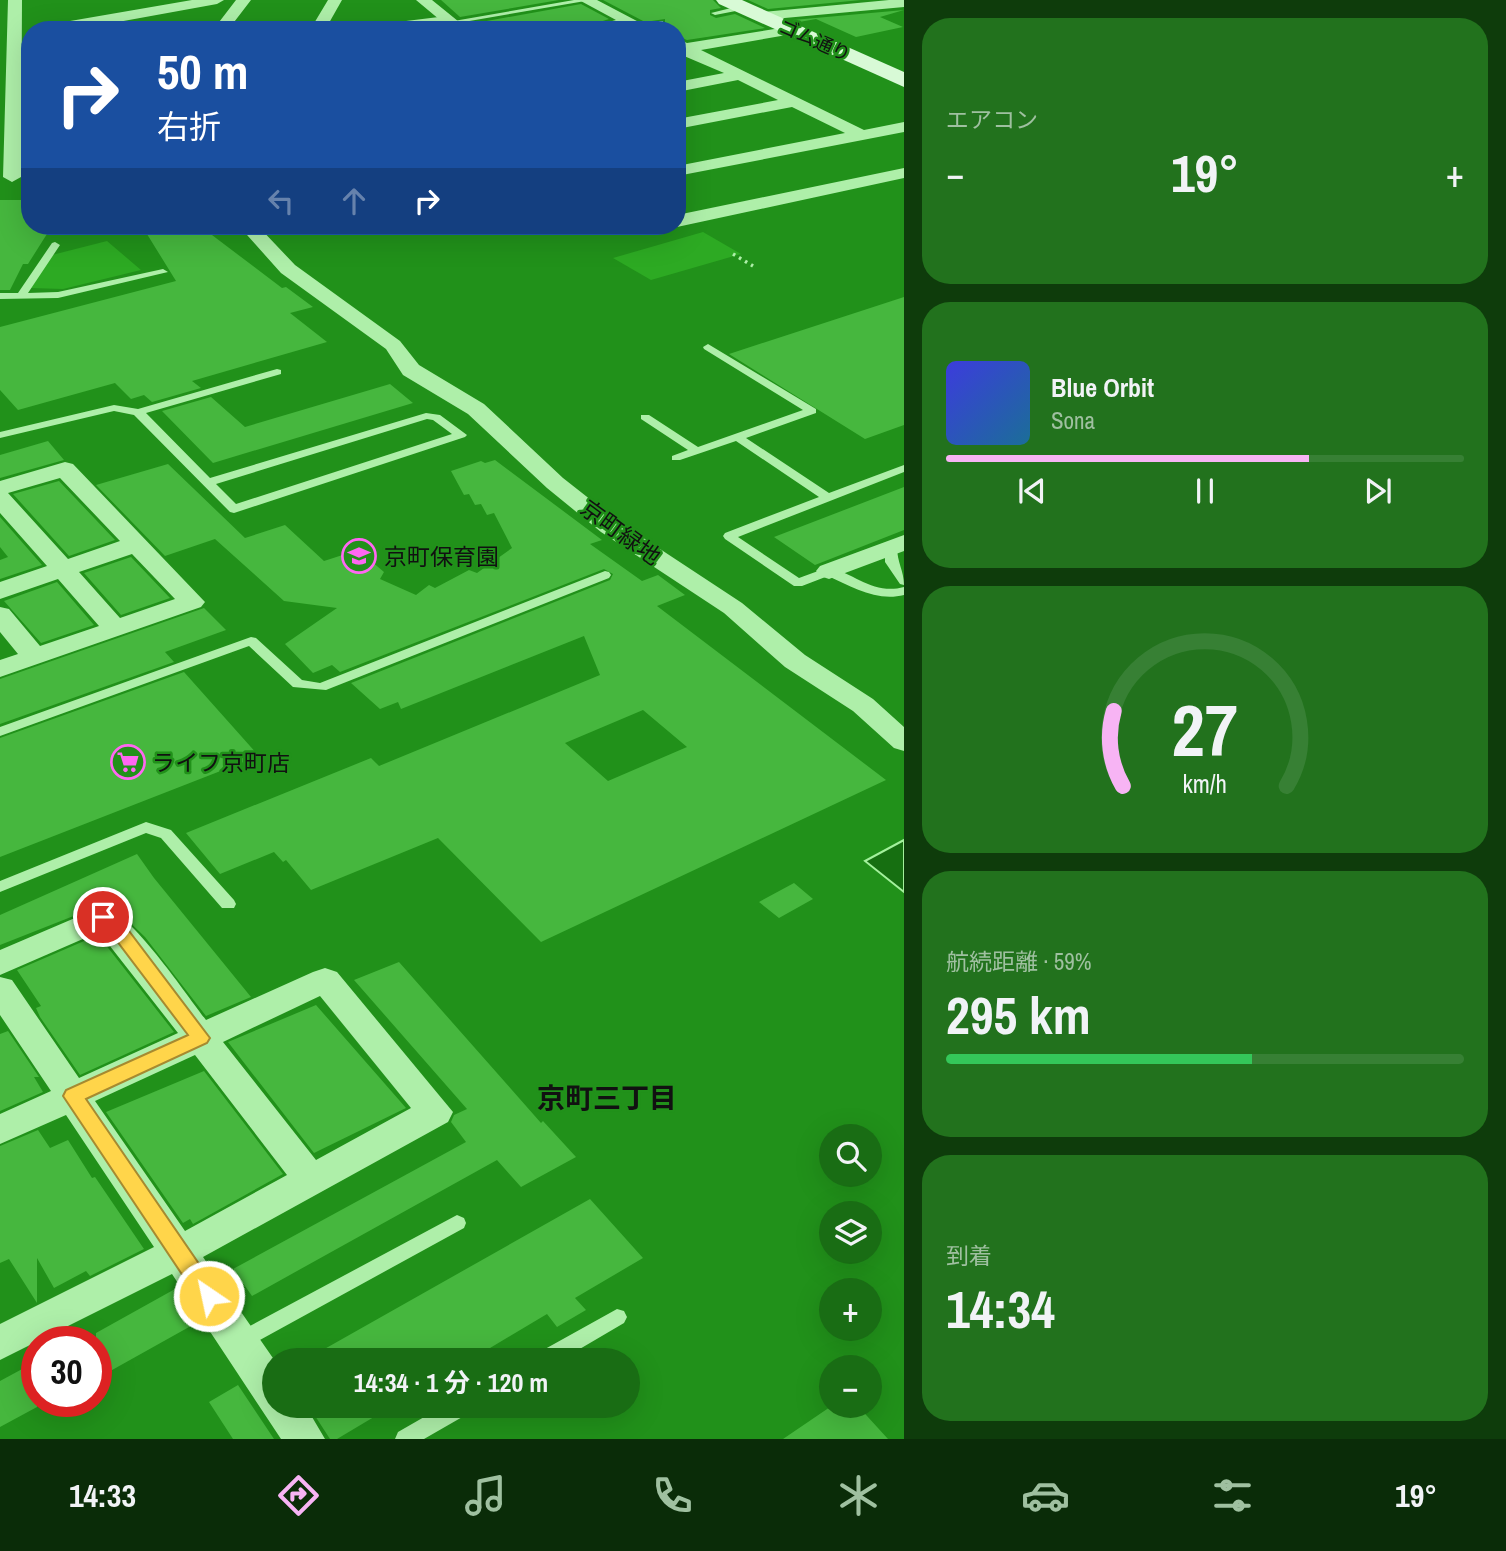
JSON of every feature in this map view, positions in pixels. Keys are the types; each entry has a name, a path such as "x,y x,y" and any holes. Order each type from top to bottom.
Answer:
{"street":[{"path":"14,177 15,0"},
{"path":"98,21 216,0"},
{"path":"230,21 244,0"},
{"path":"322,21 335,0"},
{"path":"423,0 451,21"},
{"path":"587,0 634,21"},
{"path":"686,46 785,22 897,4"},
{"name":"ゴム通り","path":"732,5 785,22 904,71"},
{"name":"ゴム通り","path":"785,22 904,80"},
{"path":"686,50 861,135"},
{"path":"686,85 740,75"},
{"path":"686,122 793,102"},
{"path":"686,169 904,127"},
{"path":"686,218 904,173"},
{"name":"京町緑地","path":"256,235 288,269 393,345 411,370 475,409 555,483 610,527 733,608 795,661 863,705 904,742"},
{"path":"0,488 65,469 192,602 0,669"},
{"path":"0,498 115,628"},
{"path":"0,591 137,544"},
{"path":"830,571 897,544"},
{"path":"0,615 35,657"},
{"path":"0,963 103,917 119,932 311,1180"},
{"path":"0,1130 325,980 435,1112 179,1252 0,1343"},
{"path":"0,989 262,1376"},
{"path":"290,1418 304,1439"}],"lane":[{"path":"466,21 587,0"},
{"path":"21,296 55,245"},
{"path":"0,296 58,295 163,272"},
{"path":"676,458 813,411 708,347"},
{"path":"0,435 114,408 138,412 277,372"},
{"path":"138,412 208,483 234,509 461,435 436,417 426,416 208,483"},
{"path":"645,417 697,452"},
{"path":"737,437 828,498"},
{"path":"904,468 729,536 797,583 830,571 863,588 897,594 904,592"},
{"path":"897,544 891,562 904,582"},
{"path":"0,732 251,641 298,684 321,687 605,575"},
{"path":"0,887 146,827 166,834 228,904"},
{"path":"239,1341 457,1223"},
{"path":"564,1348 617,1317"},
{"path":"405,1439 441,1418"}],"path":[{"path":"733,254 753,266"}],"shaded area":[{"path":"703,232 741,254 651,280 613,258"},
{"path":"107,241 141,270 63,289 31,288 52,255"},
{"path":"904,840 904,892 865,861"}],"building":[{"path":"441,0 559,0 460,17"},
{"path":"603,0 713,0 721,8 710,10 710,15 716,18 735,14 765,28 687,40 686,21 643,21"},
{"path":"748,0 861,0 768,9"},
{"path":"581,4 609,19 603,21 487,21"},
{"path":"904,10 880,17 903,27 856,37 816,19 799,22 793,20"},
{"path":"0,200 21,200 21,235 46,235 28,264 23,264 10,290 0,290"},
{"path":"148,235 212,235 282,288 286,287 313,307 290,313 327,342 192,381 201,388 152,402 144,395 131,399 115,383 18,410 0,390 0,327 176,281"},
{"path":"904,297 904,425 865,439 729,354"},
{"path":"390,384 413,403 213,463 162,411 211,397 245,427"},
{"path":"48,441 64,460 0,478 0,455"},
{"path":"495,460 602,540 590,544 642,581 658,575 685,595 657,606 886,780 541,942 438,838 311,890 286,860 283,862 274,852 220,874 186,833 371,758 379,766 600,675 584,636 401,709 398,702 380,709 351,683 610,580 613,574 604,569 340,672 332,665 313,673 285,644 337,608 284,601 215,539 165,556 96,485 168,464 245,538 285,525 324,561 358,550 384,572 380,579 416,595 429,585 435,588 469,570 477,573 512,548 494,513 487,515 481,504 475,505 469,494 464,495 451,471 481,461 485,463","holes":["643,710 687,747 608,781 565,743"]},
{"path":"59,481 115,540 69,556 13,494"},
{"path":"904,487 904,530 815,565 774,537"},
{"path":"0,517 42,565 0,579 0,560 8,557 0,547"},
{"path":"131,557 170,598 121,615 84,573"},
{"path":"57,582 94,625 41,643 4,601"},
{"path":"204,608 226,630 165,652 174,662 0,724 0,679"},
{"name":"ライフ京町店","path":"184,672 259,756 0,857 0,738"},
{"path":"137,854 251,997 206,1016 145,937 117,910 104,904 0,945 0,915"},
{"path":"794,883 813,899 779,918 759,902"},
{"path":"98,935 174,1032 80,1075 40,1017 36,1008 41,1006 17,970"},
{"path":"399,962 541,1123 543,1121 576,1157 521,1187 497,1160 252,1296 233,1269 466,1142 451,1122 454,1115 467,1109 354,980"},
{"path":"316,1005 406,1108 314,1153 228,1042"},
{"path":"8,1031 39,1077 34,1077 43,1092 0,1111 0,1034"},
{"path":"204,1071 283,1174 193,1224 190,1219 183,1223 106,1112"},
{"path":"38,1130 50,1148 68,1140 144,1249 90,1276 86,1271 54,1288 37,1258 37,1303 9,1259 0,1263 0,1146"},
{"path":"590,1199 643,1258 575,1298 586,1310 557,1327 547,1314 490,1348 326,1348"},
{"path":"175,1289 198,1322 112,1370 112,1326 109,1326"},
{"path":"21,1370 21,1416 0,1427 0,1381"},
{"path":"238,1385 274,1439 233,1439 209,1402"},
{"path":"819,1415 819,1418 869,1418 888,1439 783,1439"},
{"path":"316,1418 372,1418 337,1439 330,1439"}],"place":[{"name":"京町保育園","path":"359,556"},
{"name":"ライフ京町店","path":"128,762"}],"district":[{"name":"京町三丁目","path":"607,1098"}],"route":[{"path":"103,917 119,932 200,1038 73,1096 209,1296"}]}
